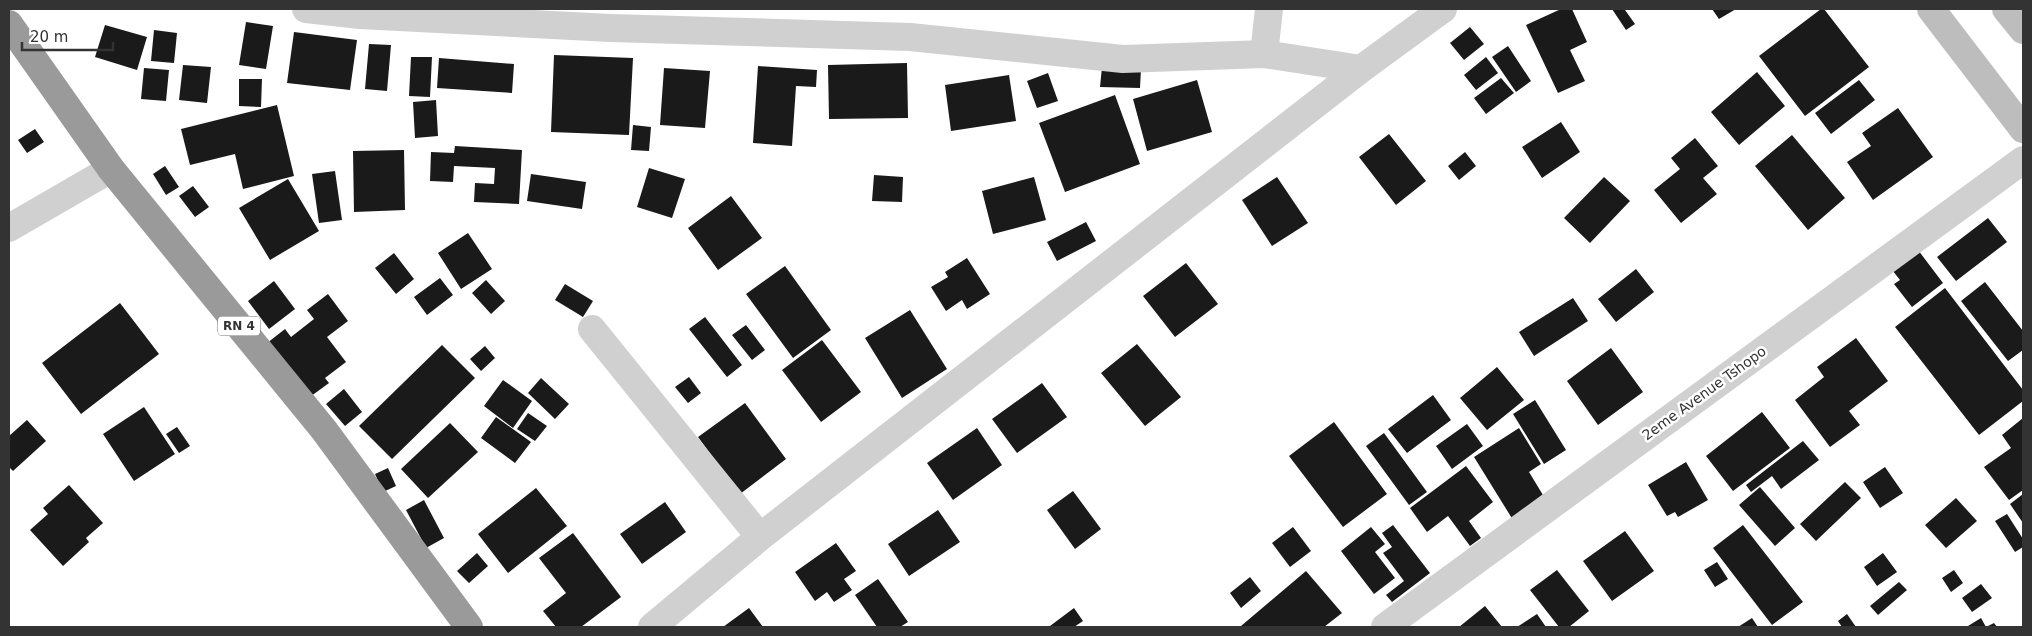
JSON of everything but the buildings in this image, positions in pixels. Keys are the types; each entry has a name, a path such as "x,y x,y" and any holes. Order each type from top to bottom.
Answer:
{"highway":[{"name":"RN 4","path":"9,24 111,169 324,430 470,627"}],"street":[{"path":"306,9 360,15 611,18 910,37 1123,58 1264,54 1361,69"},
{"path":"1264,54 1269,9"},
{"path":"652,627 760,537 1361,69 1443,9"},
{"path":"1931,9 2023,129"},
{"path":"2006,9 2023,30"},
{"name":"2eme Avenue Tshopo","path":"1385,627 2023,160"},
{"path":"9,228 111,169"},
{"path":"592,329 760,537"}]}
